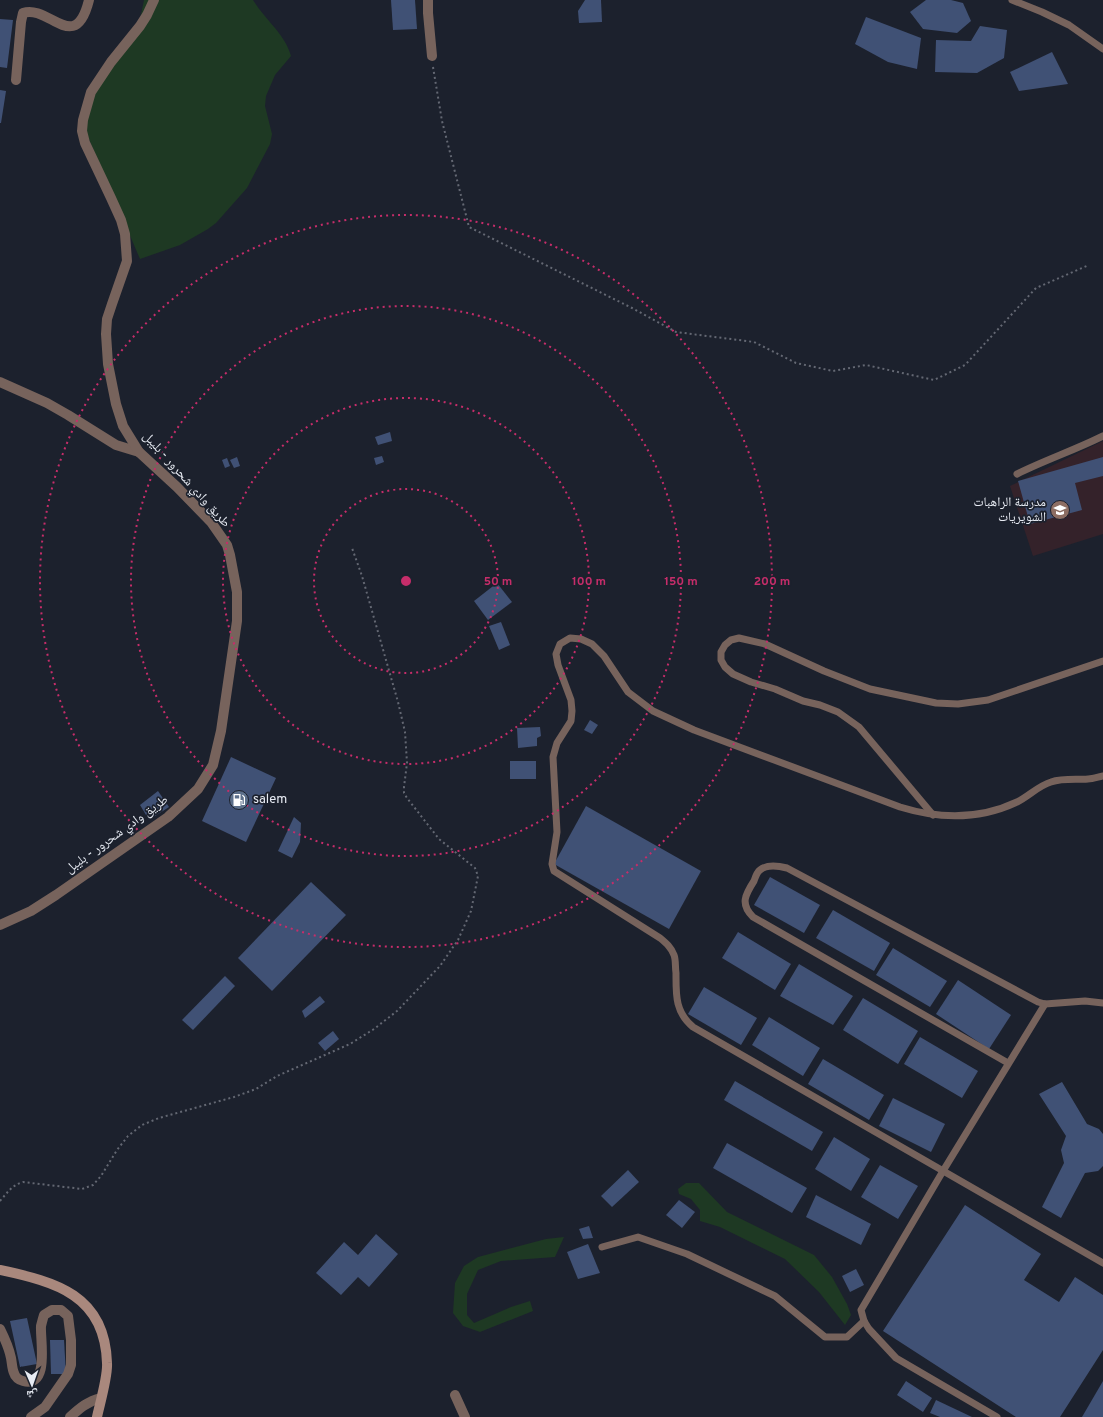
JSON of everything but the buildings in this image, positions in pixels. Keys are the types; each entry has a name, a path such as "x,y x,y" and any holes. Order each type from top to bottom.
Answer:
{"main road":[{"path":"0,1270 29,1276 55,1284 71,1293 89,1309 99,1322 108,1364 97,1417"}],"street":[{"path":"16,80 23,13 29,11 36,12 59,24 74,26 80,22 86,13 89,0"},
{"name":"طريق وادي شحرور - بليبل","path":"0,925 31,911 56,895 168,817 198,788 213,765 221,731 237,621 237,592 230,555 227,545 211,522 177,487 139,452 123,426 116,404 108,364 106,334 112,304 127,261 125,234 121,220 85,142 82,126 91,92 111,62 140,26 154,0"},
{"path":"428,0 432,56"},
{"path":"0,382 47,403 116,445 139,452"},
{"path":"0,1330 7,1343 14,1374 19,1380 25,1382 34,1380 39,1375 41,1365 41,1326 44,1314 52,1310 61,1310 68,1316 72,1340 71,1365 68,1374 45,1407 31,1417"},
{"path":"456,1394 465,1417"},
{"path":"70,1417 87,1402 102,1398"}],"lane":[{"path":"1012,0 1069,25 1103,48"},
{"path":"1017,474 1036,464 1081,447 1103,436"},
{"path":"1103,776 1090,779 1051,782 1040,787 1018,802 977,815 956,817 916,812 694,730 653,711 628,692 604,656 592,644 581,639 570,638 560,644 556,654 558,665 571,700 572,711 571,721 558,743 553,757 557,832 552,864 554,871 660,938 669,946 674,956 676,998 679,1010 685,1020 693,1027 1103,1263"},
{"path":"933,815 859,727 838,712 820,705 803,701 733,674 725,667 721,660 721,652 725,645 731,640 739,638 765,644 824,671 870,689 936,703 958,704 988,700 1103,661"},
{"path":"1008,1063 753,917 745,906 745,899 746,893 760,870 769,866 787,868 1038,1002 1045,1004 1069,1001 1103,1003"},
{"path":"997,1417 896,1358 869,1329 864,1321 861,1310 943,1171 1045,1004"},
{"path":"602,1247 638,1237 687,1254 774,1296 825,1337 847,1336 864,1321"}],"path":[{"path":"432,56 442,121 469,227 632,308 676,332 754,342 796,363 832,371 866,365 934,380 965,365 1036,288 1089,266"},
{"path":"0,1201 10,1188 22,1182 82,1189 93,1185 101,1176 117,1150 128,1136 142,1125 159,1118 248,1092 277,1076 350,1044 374,1029 397,1011 440,966 458,940 471,911 478,876 475,868 439,839 404,792 407,763 405,732 398,702 364,583 352,548"}],"shaded area":[{"name":"مدرسة الراهبات الشويريات","path":"1103,441 1103,534 1033,556 1010,486"}],"green space":[{"path":"144,0 253,0 280,34 291,56 275,75 266,96 265,106 272,134 270,144 247,188 216,223 208,229 180,245 140,259 85,130 83,111 139,24"},
{"path":"686,1183 699,1183 727,1212 814,1255 832,1277 847,1304 851,1315 845,1325 819,1292 785,1259 720,1227 700,1221 700,1210 691,1199 679,1194 678,1189"},
{"path":"564,1237 555,1257 501,1261 478,1270 467,1294 467,1315 474,1323 511,1307 530,1301 533,1311 480,1332 463,1326 453,1313 455,1283 464,1266 478,1257 546,1239"}],"place":[{"name":"مدرسة الراهبات الشويريات","path":"1060,510"},
{"name":"salem","path":"239,800"}]}
